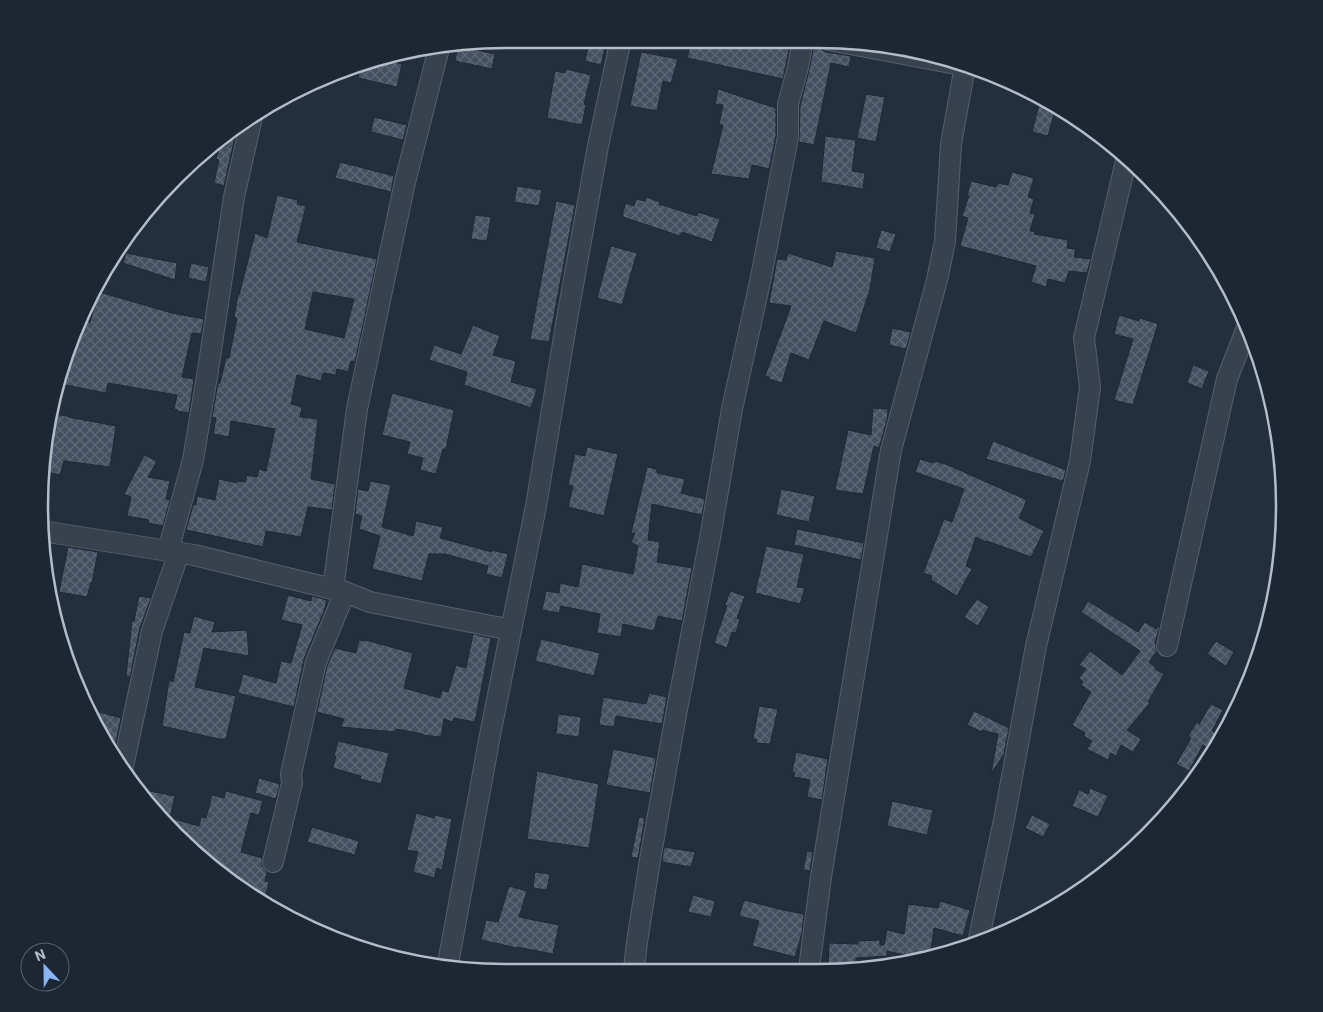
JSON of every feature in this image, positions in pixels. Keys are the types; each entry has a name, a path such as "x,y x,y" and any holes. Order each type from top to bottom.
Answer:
{"street":[{"path":"448,961 489,740 536,506 598,146 619,48"},
{"path":"635,964 650,864 732,409 788,137 788,104 802,48"},
{"path":"273,862 292,783 291,774 316,662 339,591 358,409 405,182 437,53"},
{"path":"810,964 821,877 891,450 937,280 945,241 951,144 967,73"},
{"path":"124,760 152,631 174,552 193,460 234,197 250,126"},
{"path":"980,934 1004,820 1036,646 1080,461 1090,388 1084,338 1125,166"},
{"path":"1167,646 1227,379 1243,337"},
{"path":"48,532 174,552 339,591 370,602 511,630"}],"building":[{"path":"588,48 605,48 601,65 585,61"},
{"path":"690,48 789,48 783,79 687,58"},
{"path":"814,48 851,56 849,67 831,63 814,145 799,142 800,106"},
{"path":"470,49 495,54 492,69 455,61 457,50"},
{"path":"641,52 678,59 671,83 663,81 657,111 630,106"},
{"path":"392,62 402,64 397,87 358,78 359,72 387,63"},
{"path":"566,69 591,75 584,104 586,105 582,125 547,118 555,71 565,73"},
{"path":"718,89 776,108 776,136 769,169 752,165 749,179 711,174 723,125 719,125 723,105 715,104"},
{"path":"866,94 885,97 876,142 857,138"},
{"path":"1039,105 1054,114 1048,136 1032,132"},
{"path":"374,117 407,125 403,140 371,132"},
{"path":"235,136 224,186 214,183 219,160 216,159 219,149 223,145 226,146 227,142"},
{"path":"825,136 856,140 852,171 865,173 863,189 821,182"},
{"path":"340,162 394,176 391,192 335,178"},
{"path":"1012,172 1034,178 1028,197 1034,199 1030,213 1035,214 1030,231 1035,232 1034,234 1068,240 1067,248 1076,249 1074,257 1091,259 1087,273 1069,271 1065,283 1048,279 1046,287 1031,282 1036,266 960,246 968,218 962,216 969,196 967,196 971,181 996,187 998,183 1008,185"},
{"path":"517,186 542,190 539,206 514,202"},
{"path":"277,195 298,200 297,204 306,206 297,242 377,259 355,362 351,361 348,372 337,369 336,375 323,373 321,381 297,375 291,404 302,407 300,417 318,419 311,479 335,484 332,510 308,507 301,537 266,531 263,547 186,530 193,505 196,505 197,496 215,500 219,479 237,483 237,481 245,482 247,475 257,477 259,469 266,471 275,429 231,421 229,437 213,434 216,418 212,417 218,383 220,383 226,358 229,358 237,318 234,317 238,295 255,233 267,238","holes":["313,292 354,299 344,338 305,329"]},
{"path":"646,197 660,202 659,204 697,216 698,212 720,219 712,242 682,232 680,236 623,217 626,203 634,206 636,199 645,201"},
{"path":"556,201 575,205 549,342 530,339"},
{"path":"475,215 491,217 487,241 471,239"},
{"path":"881,230 896,234 890,252 876,248"},
{"path":"611,246 637,253 622,305 597,298"},
{"path":"836,251 875,258 870,289 856,333 824,321 809,360 791,353 782,383 769,379 769,377 765,376 791,306 769,303 777,259 786,260 788,253 832,267"},
{"path":"126,253 177,263 175,280 123,263"},
{"path":"191,263 209,267 206,282 188,278"},
{"path":"101,292 172,313 204,319 201,334 192,333 182,377 194,379 189,413 174,409 177,395 108,383 106,393 64,385 82,331 87,321 90,322"},
{"path":"1119,315 1139,321 1140,318 1158,324 1133,405 1114,400 1133,339 1114,334"},
{"path":"473,325 500,336 493,355 516,361 511,382 537,389 531,408 464,385 467,372 429,360 434,345 461,354"},
{"path":"892,328 911,332 906,349 889,345"},
{"path":"1193,365 1209,371 1202,389 1187,383"},
{"path":"392,393 454,410 446,449 443,449 436,474 420,470 423,458 407,454 410,442 382,435"},
{"path":"873,408 888,409 887,420 879,448 874,446 863,494 835,490 848,430 871,435"},
{"path":"57,415 116,426 110,467 64,461 60,475 48,472"},
{"path":"993,441 1066,470 1063,481 986,459"},
{"path":"587,447 618,454 604,516 568,507 573,486 568,485 575,454 585,456"},
{"path":"144,455 157,461 148,477 170,481 166,499 170,500 163,526 148,523 149,520 127,516 131,497 124,494"},
{"path":"920,459 948,465 1027,500 1019,518 1044,531 1031,557 976,537 966,566 972,569 957,596 931,580 932,576 923,573 944,519 952,522 964,489 915,472"},
{"path":"647,467 657,469 657,473 685,479 681,493 705,499 702,515 652,504 648,540 660,542 657,562 692,568 682,621 658,616 654,631 623,624 621,637 597,633 600,614 561,606 559,613 542,610 546,591 559,593 560,583 578,587 582,564 633,574 638,546 631,542 635,533 631,533"},
{"path":"370,481 391,485 382,527 413,536 416,521 443,527 440,538 492,552 492,550 508,554 502,578 486,574 488,566 445,554 429,554 422,581 372,569 380,536 359,529 362,516 355,514 358,489 368,491"},
{"path":"781,489 815,496 809,522 776,515"},
{"path":"797,529 864,543 861,560 794,545"},
{"path":"766,546 804,554 797,587 805,588 800,604 755,593"},
{"path":"68,547 98,552 92,583 87,597 59,592"},
{"path":"730,591 745,596 737,618 740,619 736,633 732,632 727,648 714,643 727,606 725,605"},
{"path":"288,595 311,601 312,596 327,600 304,659 294,707 238,693 243,674 276,683 281,661 291,663 302,625 281,620"},
{"path":"139,596 151,598 140,628 130,677 126,676 132,621 134,621"},
{"path":"977,599 989,607 978,626 964,617"},
{"path":"1088,601 1138,632 1145,622 1156,629 1160,625 1155,643 1157,651 1149,662 1155,669 1164,674 1148,702 1150,703 1127,730 1141,739 1133,752 1121,745 1116,756 1111,753 1108,760 1087,749 1092,741 1084,736 1085,733 1072,725 1091,692 1081,685 1083,682 1079,678 1086,669 1079,665 1090,651 1122,675 1140,651 1081,612"},
{"path":"194,616 215,622 212,632 247,630 249,656 204,648 195,687 236,696 226,739 162,726 169,680 173,682 184,632 190,633"},
{"path":"473,634 491,638 475,722 454,718 453,722 444,719 441,737 396,729 395,732 341,727 344,719 317,712 327,666 335,648 356,653 359,640 365,640 413,653 404,688 440,698 442,690 448,692 456,665 466,668"},
{"path":"541,639 600,653 594,676 535,661"},
{"path":"1216,641 1234,652 1226,666 1207,654"},
{"path":"649,693 667,697 662,724 616,716 614,727 599,725 603,697 646,704"},
{"path":"1211,704 1223,710 1212,731 1215,733 1214,735 1207,747 1203,745 1189,771 1176,764 1191,738 1188,736 1197,722 1199,724"},
{"path":"759,706 778,709 770,744 756,743 757,740 753,739"},
{"path":"96,711 121,718 115,745"},
{"path":"974,711 1009,728 1004,754 991,774 998,734 982,730 982,732 967,725"},
{"path":"558,714 581,717 579,737 556,734"},
{"path":"338,741 389,753 381,784 360,779 361,776 333,768"},
{"path":"613,749 656,758 650,793 606,785"},
{"path":"796,752 828,759 822,800 807,797 810,780 794,777 795,773 792,772"},
{"path":"537,771 599,784 589,848 527,839"},
{"path":"259,778 280,784 276,799 255,793"},
{"path":"1090,788 1108,796 1098,817 1072,806 1079,790 1088,794"},
{"path":"150,791 175,796 170,818 161,808 149,794"},
{"path":"226,791 263,801 259,815 251,813 241,852 262,858 262,866 267,872 265,881 269,882 266,896 227,870 204,851 171,818 199,826 201,817 206,818 212,795 224,798"},
{"path":"892,801 933,810 927,835 887,826"},
{"path":"416,813 434,818 435,815 452,819 442,870 437,868 434,878 413,872 418,852 407,850"},
{"path":"1032,815 1050,824 1043,837 1025,828"},
{"path":"639,817 645,818 638,858 631,857"},
{"path":"312,827 359,841 355,855 307,842"},
{"path":"664,847 695,852 691,867 662,862"},
{"path":"807,851 813,852 810,871 803,870"},
{"path":"535,872 550,874 547,890 533,888"},
{"path":"509,886 527,891 519,917 559,925 553,954 481,940 486,920 498,922"},
{"path":"693,895 715,901 711,917 688,912"},
{"path":"744,900 804,914 802,933 795,957 752,946 759,921 739,916"},
{"path":"940,901 970,910 963,936 934,928 931,950 907,956 887,951 887,956 856,958 856,963 828,964 829,943 858,944 858,941 880,940 880,945 884,945 887,930 904,934 908,904 938,908"}]}
